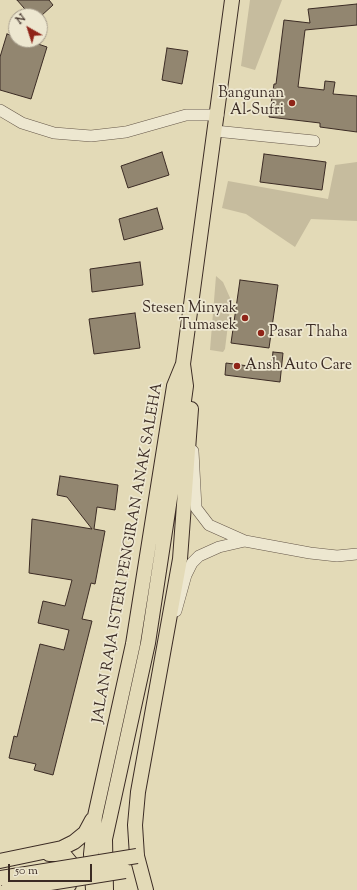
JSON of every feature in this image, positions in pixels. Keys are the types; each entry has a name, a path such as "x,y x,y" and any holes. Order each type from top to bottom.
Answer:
{"main road":[{"name":"JALAN RAJA ISTERI PENGIRAN ANAK SALEHA","path":"106,890 105,839 148,643 186,391 183,364 218,115 232,0"},
{"name":"JALAN RAJA ISTERI PENGIRAN ANAK SALEHA","path":"93,890 91,854 94,816 133,644 174,386 183,364"},
{"path":"146,890 138,863 135,825 138,792 180,559 191,429 191,410 186,391"},
{"path":"0,861 62,848 74,842 85,833 94,816"},
{"path":"32,855 59,854 66,857 70,863 72,873 69,885 62,890"},
{"path":"0,878 138,863"},
{"path":"7,890 138,863"}],"street":[{"path":"0,110 22,123 54,133 91,136 126,132 186,116 218,115"},
{"path":"215,131 314,141"},
{"path":"191,429 196,508 208,525 245,541 310,553 337,556 357,554"},
{"path":"166,641 186,575 192,564 199,556 209,550 245,541"}],"shaded area":[{"path":"250,0 282,0 255,70 241,66"},
{"path":"357,162 357,221 311,219 295,247 246,214 222,208 228,181 328,199 335,165"},
{"path":"216,276 223,282 231,300 225,349 223,352 210,350"}],"building":[{"path":"17,0 49,0 53,5 48,10 48,8 24,8"},
{"path":"357,4 357,25 305,30 298,87 324,90 325,81 335,82 333,94 357,96 357,132 320,127 320,123 269,117 274,84 276,84 284,20 310,23 308,9"},
{"path":"7,34 8,48 47,48 31,99 0,90 0,57"},
{"path":"167,48 188,51 182,84 162,80"},
{"path":"162,152 169,175 128,188 121,166"},
{"path":"264,154 326,162 322,190 260,182"},
{"path":"157,208 163,229 124,240 119,219"},
{"path":"140,262 143,285 92,292 90,269"},
{"path":"240,280 278,285 269,348 231,343"},
{"path":"135,313 140,348 94,354 89,319"},
{"name":"Ansh Auto Care","path":"273,352 283,353 280,382 225,375 226,363 271,369"},
{"path":"60,476 118,485 115,510 97,507 94,529 105,531 95,584 91,583 82,619 92,621 53,775 34,770 36,764 9,758 14,736 17,737 40,644 64,650 69,630 38,623 43,601 65,606 72,580 29,573 32,519 92,529 67,497 57,495"}],"place":[{"name":"Bangunan Al-Sufri","path":"292,103"},
{"name":"Stesen Minyak Tumasek","path":"245,318"},
{"name":"Pasar Thaha","path":"261,333"},
{"name":"Ansh Auto Care","path":"237,366"}]}
